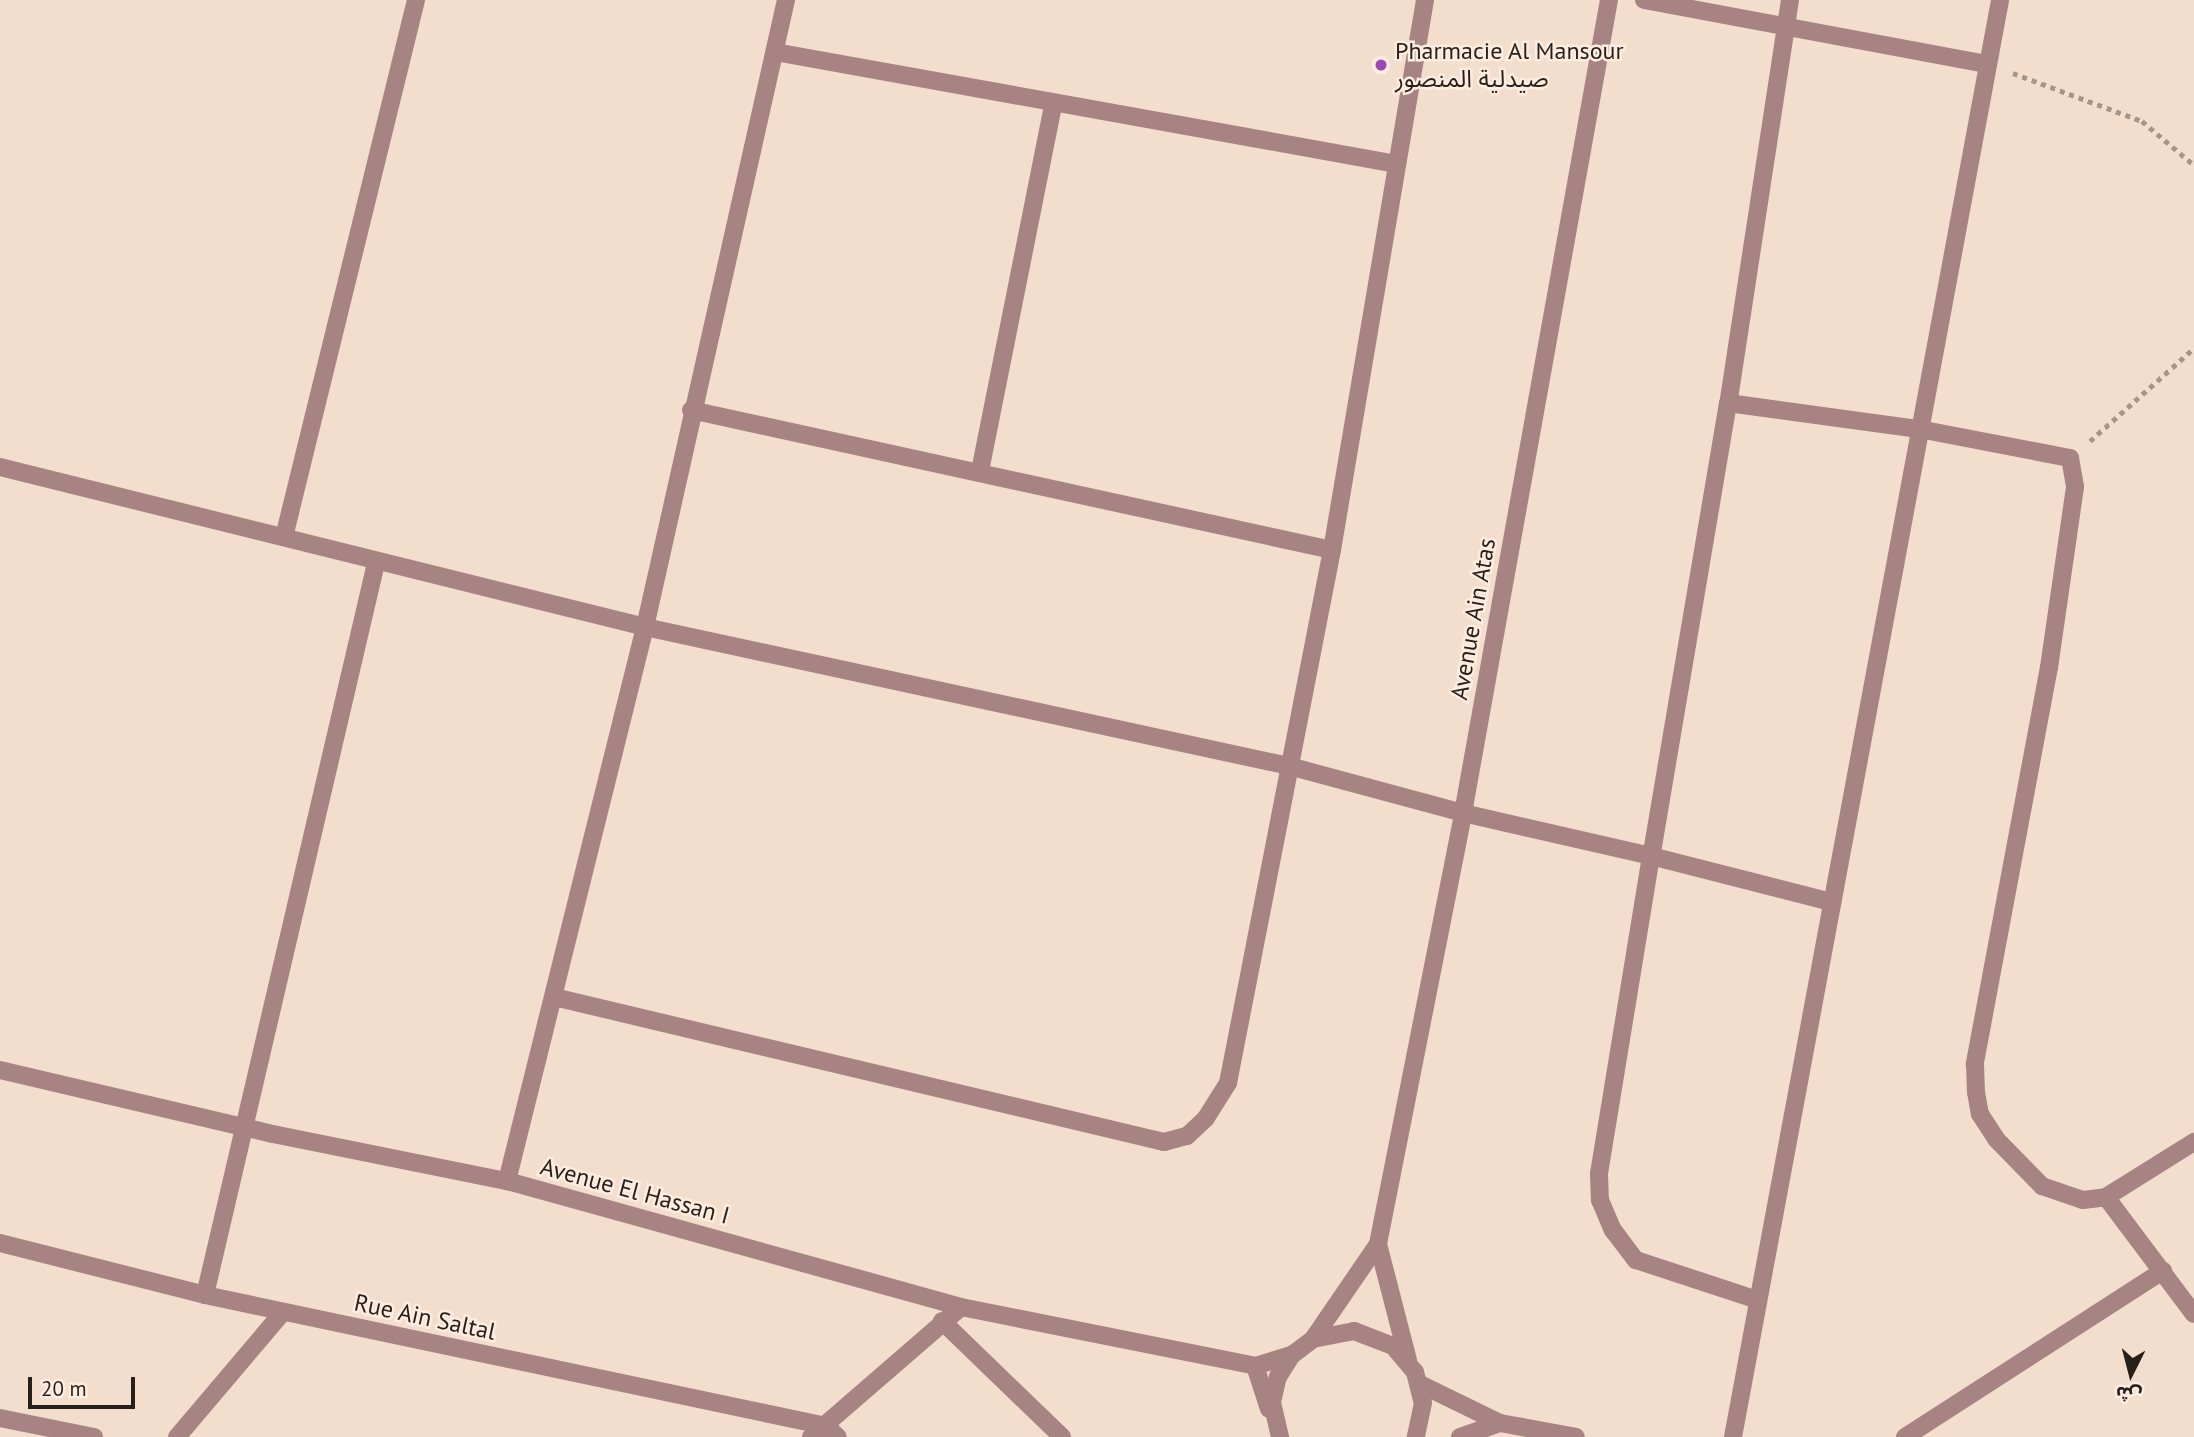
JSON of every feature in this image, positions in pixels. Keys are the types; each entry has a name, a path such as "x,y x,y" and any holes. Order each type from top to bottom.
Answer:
{"street":[{"path":"284,537 416,0"},
{"path":"507,1181 645,627 691,410 786,0"},
{"path":"554,997 1164,1142 1188,1136 1220,1102 1228,1083 1332,550 1425,0"},
{"name":"Avenue Ain Atas","path":"1378,1244 1463,813 1609,0"},
{"path":"1644,0 1784,29 1987,64"},
{"path":"1758,1300 1636,1260 1613,1230 1600,1200 1599,1174 1728,403 1790,0"},
{"path":"1733,1437 2000,0"},
{"path":"775,52 1053,105 1397,164"},
{"path":"980,471 1053,105"},
{"path":"1728,403 1919,429 2070,458 2075,487 2049,667 1975,1064 1976,1092 1980,1114 1996,1139 2042,1186 2083,1200 2106,1197 2194,1142"},
{"path":"691,410 1332,550"},
{"path":"0,467 284,537 376,563 645,627 1289,766 1463,813 1651,856 1832,902"},
{"path":"205,1296 242,1126 376,563"},
{"name":"Avenue El Hassan I","path":"0,1070 242,1126 507,1181 961,1307 1255,1366"},
{"path":"2106,1197 2194,1314"},
{"name":"Rue Ain Saltal","path":"0,1243 205,1296 832,1431"},
{"path":"1278,1432 1255,1366 1292,1355 1313,1339 1378,1244"},
{"path":"1378,1244 1408,1360 1420,1384 1423,1403 1416,1437"},
{"path":"1905,1437 2163,1271"},
{"path":"811,1437 832,1431 942,1321 961,1307"},
{"path":"177,1437 283,1312"},
{"path":"942,1321 1062,1437"},
{"path":"1313,1339 1354,1331 1374,1335 1408,1360"},
{"path":"1278,1432 1275,1389 1292,1355"},
{"path":"1420,1384 1500,1423 1576,1437"},
{"path":"0,1418 94,1437"},
{"path":"1460,1437 1500,1423"}],"path":[{"path":"1987,64 2142,121 2194,165"},
{"path":"2070,458 2194,348"}],"place":[{"name":"Pharmacie Al Mansour صيدلية المنصور","path":"1381,65"}]}
